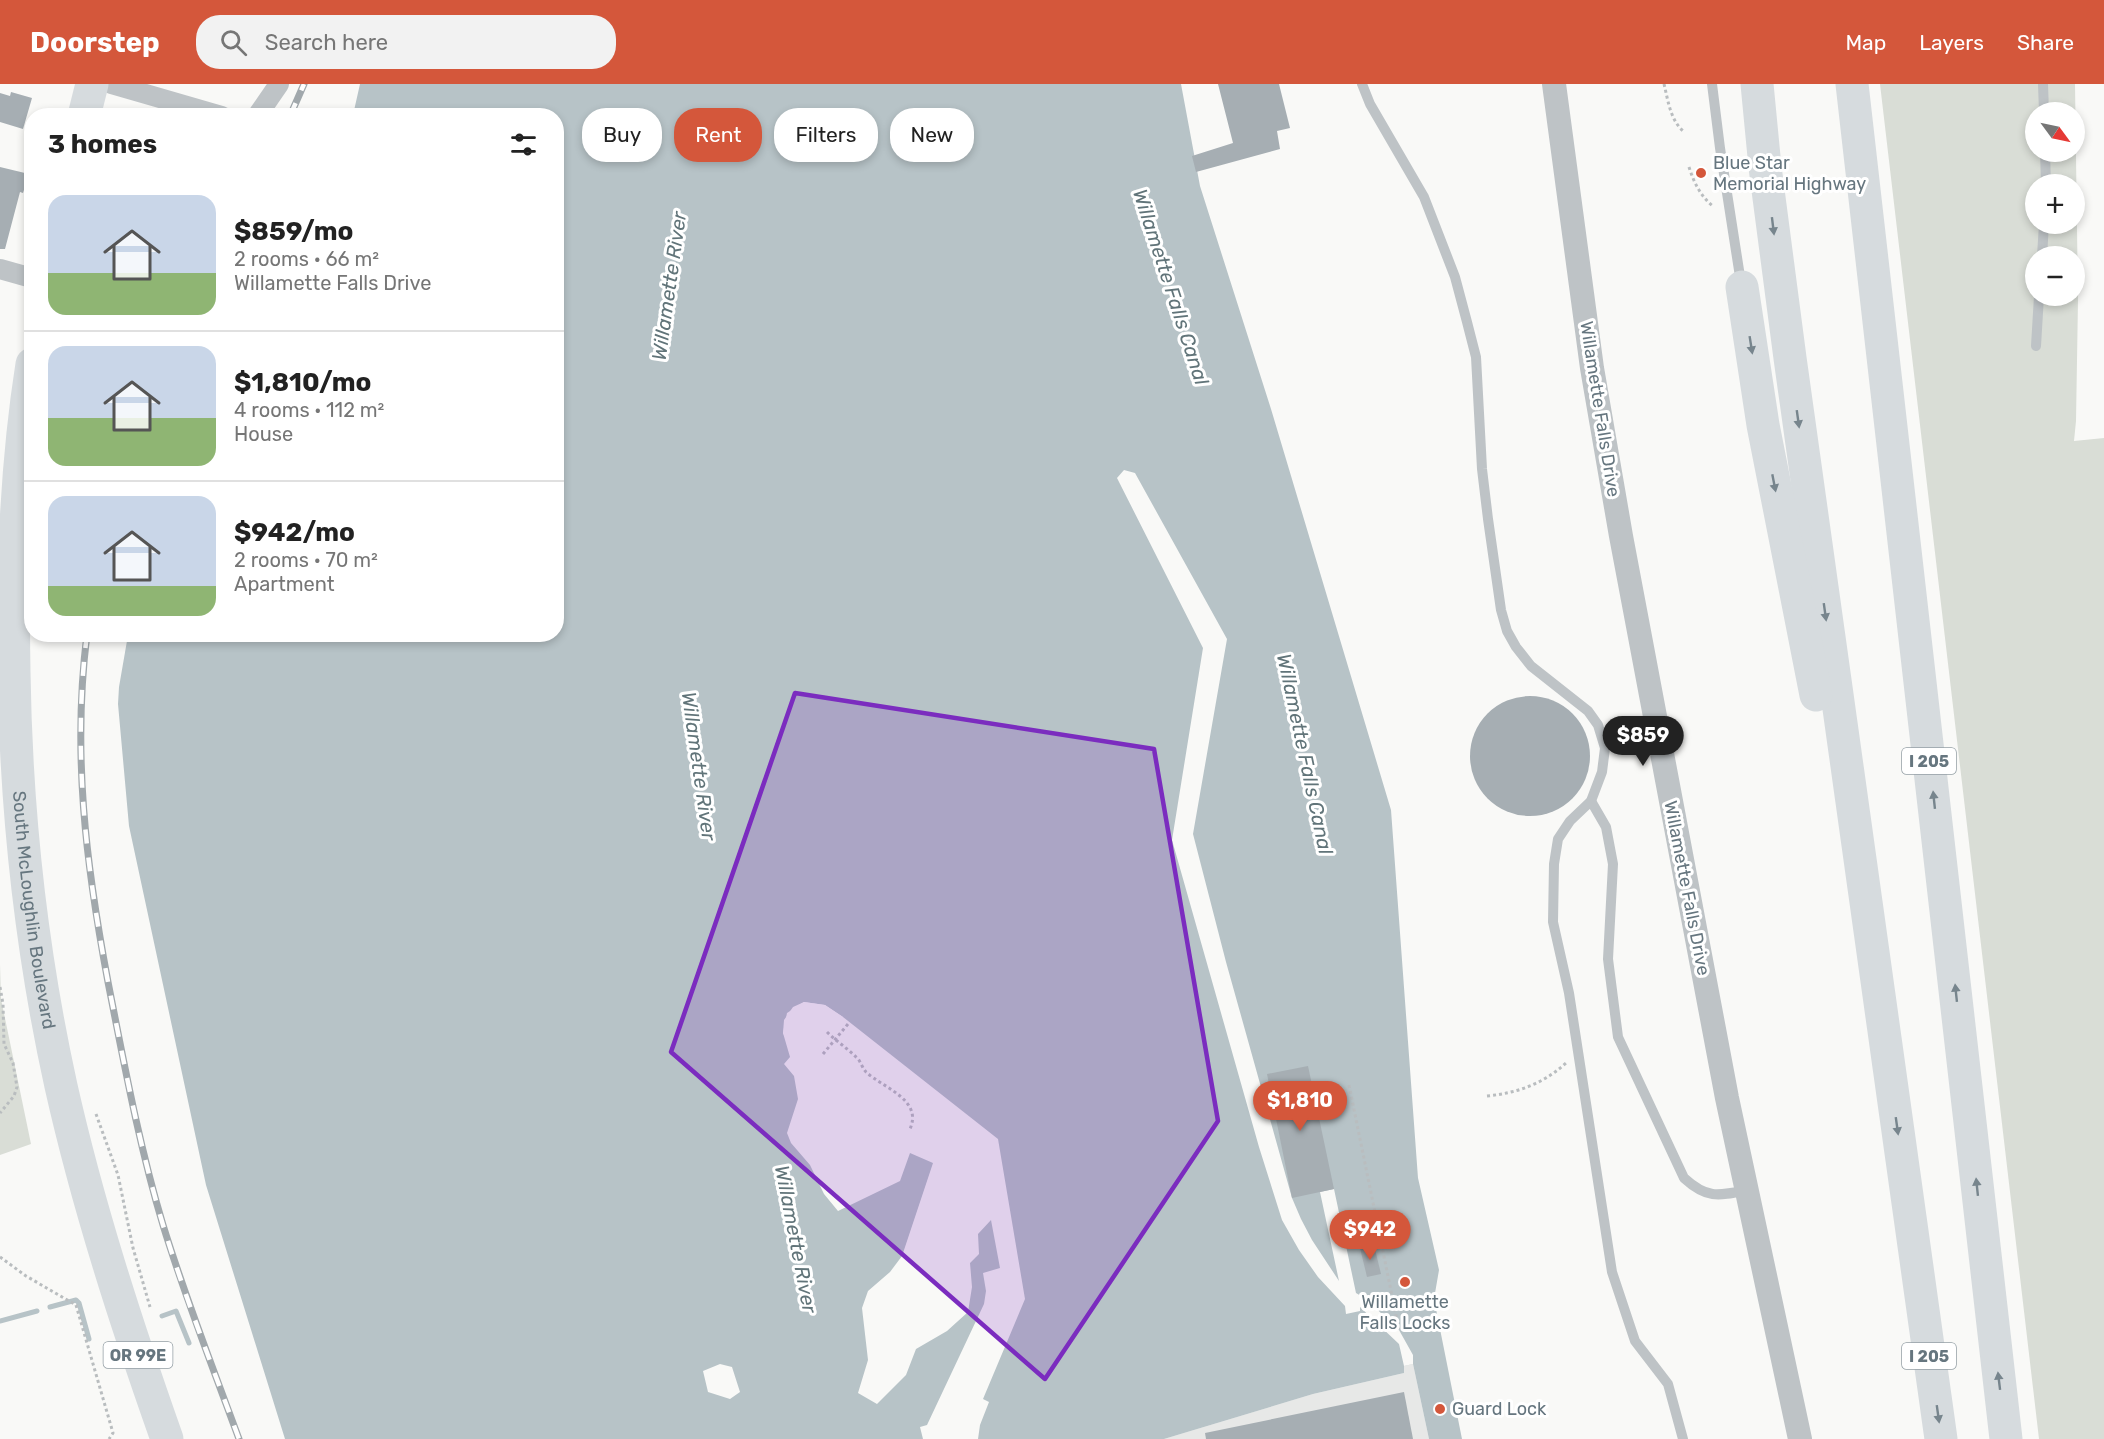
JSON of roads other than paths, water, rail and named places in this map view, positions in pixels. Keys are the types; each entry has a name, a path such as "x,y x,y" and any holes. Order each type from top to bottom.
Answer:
{"highway":[{"path":"86,108 92,84"},
{"name":"I 205","path":"1757,84 1765,167 1790,358 1941,1439"},
{"name":"I 205","path":"1852,84 2006,1439"},
{"path":"1742,287 1763,425 1889,1068"},
{"name":"South McLoughlin Boulevard","path":"24,409 15,459 13,626 15,744 23,848 41,985 78,1155 111,1271 167,1439"}],"street":[{"path":"111,84 194,108"},
{"path":"263,108 279,84"},
{"name":"Willamette Falls Drive","path":"1554,84 1592,368 1621,536 1727,1098 1800,1439"},
{"path":"0,269 24,276"}],"lane":[{"path":"1362,84 1370,104 1424,198 1455,277 1467,322 1476,357 1482,469 1488,519 1507,631 1516,648 1532,666 1588,711 1598,725 1605,748 1602,772 1591,801 1570,820 1558,839 1554,864 1553,922 1569,993 1612,1272 1635,1341 1668,1384 1683,1439"},
{"path":"1713,84 1720,148 1742,287"},
{"path":"2043,84 2044,102"},
{"path":"2036,346 2038,306"},
{"path":"1591,801 1606,827 1613,864 1608,959 1618,1037 1684,1178 1697,1191 1717,1196 1747,1190"}],"water":[{"path":"360,84 1181,84 1200,186 1271,409 1391,810 1418,1178 1439,1270 1434,1299 1462,1439 1429,1439 1413,1364 1404,1366 1404,1373 1313,1394 1164,1439 978,1439 980,1425 989,1402 983,1399 1025,1299 998,1139 843,1017 825,1005 804,1002 787,1013 783,1033 790,1057 784,1064 794,1076 798,1099 787,1133 791,1143 810,1165 824,1194 838,1211 900,1181 910,1153 933,1163 902,1256 890,1272 868,1291 862,1308 868,1360 858,1393 877,1404 906,1375 916,1349 947,1331 968,1312 972,1287 970,1263 979,1254 978,1234 991,1220 1000,1268 983,1273 986,1291 984,1304 927,1425 920,1427 923,1439 285,1439 206,1185 129,826 118,704 127,642 564,642 564,108 355,108","holes":["720,1364 732,1367 740,1392 730,1399 708,1392 703,1371"]}],"waterway":[{"path":"50,1307 76,1300 79,1303 89,1339"},
{"path":"0,1321 37,1311"},
{"path":"162,1316 176,1311 189,1343"}],"railway":[{"path":"294,108 304,84"},
{"path":"86,642 81,722 81,766 93,895 108,982 154,1195 190,1306 239,1439"}],"place":[{"name":"Blue Star Memorial Highway","path":"1701,173"},
{"name":"Willamette Falls Locks","path":"1405,1282"},
{"name":"Guard Lock","path":"1440,1409"}],"water label":[{"name":"Willamette River","path":"669,286"},
{"name":"Willamette Falls Canal","path":"1171,287"},
{"name":"Willamette Falls Canal","path":"1305,754"},
{"name":"Willamette River","path":"699,766"},
{"name":"Willamette River","path":"796,1239"}]}
